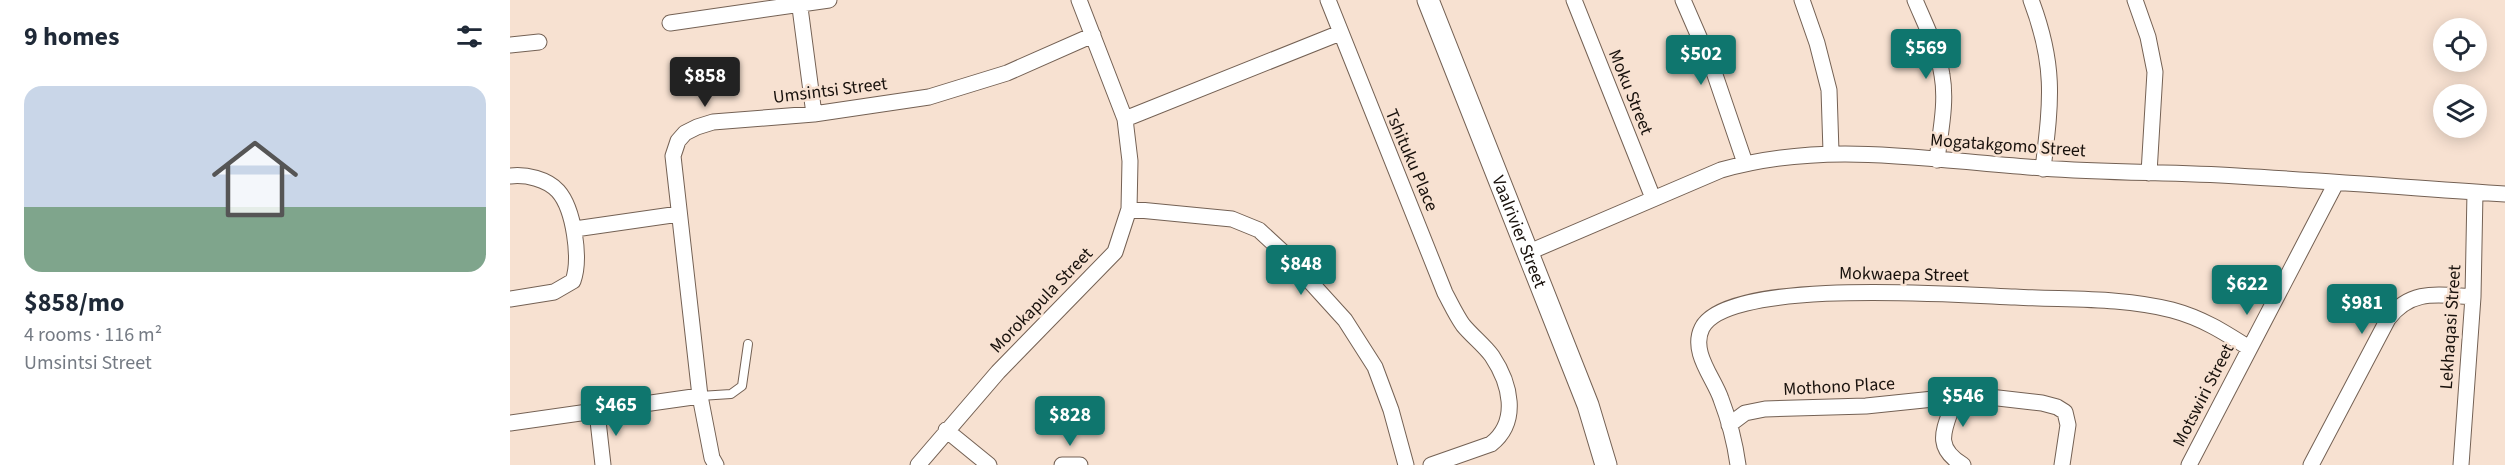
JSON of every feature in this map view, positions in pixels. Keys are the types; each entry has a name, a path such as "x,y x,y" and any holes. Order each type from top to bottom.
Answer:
{"street":[{"path":"670,22 800,2 829,0"},
{"name":"Morokapula Street","path":"918,465 998,372 1115,252 1129,209 1130,161 1125,119 1079,0"},
{"name":"Tshituku Place","path":"1328,0 1445,293 1463,325 1492,356 1508,394 1510,404 1508,421 1498,438 1491,444 1431,465"},
{"name":"Vaalrivier Street","path":"1428,0 1588,405 1606,465"},
{"name":"Moku Street","path":"1574,0 1653,198"},
{"path":"1683,0 1713,69 1745,163"},
{"path":"1802,0 1817,43 1829,90 1831,152"},
{"path":"1915,0 1938,58 1942,77 1944,99 1937,160"},
{"path":"2031,0 2047,48 2050,74 2051,99 2043,169"},
{"path":"2135,0 2148,37 2155,72 2149,173"},
{"path":"800,2 814,114"},
{"path":"1125,119 1340,33"},
{"name":"Umsintsi Street","path":"716,465 712,458 700,396 679,214 674,156 678,141 685,133 713,122 814,114 929,97 1007,73 1093,35"},
{"path":"510,45 539,42"},
{"name":"Mogatakgomo Street","path":"1527,253 1721,170 1745,163 1831,152 1889,154 2043,169 2235,176 2505,194"},
{"path":"510,176 535,178 559,192 575,229 576,271 573,281 554,292 510,299"},
{"name":"Motswiri Street","path":"2189,465 2336,183"},
{"name":"Lekhaqasi Street","path":"2461,465 2466,365 2473,297 2475,192"},
{"path":"1129,209 1232,219 1259,230 1345,320 1374,367 1391,410 1406,465"},
{"path":"575,229 679,214"},
{"name":"Mokwaepa Street","path":"1738,465 1721,398 1701,355 1698,341 1701,329 1715,314 1731,307 1825,292 1880,291 2075,298 2150,306 2195,317 2213,325 2248,348"},
{"path":"2311,465 2388,319 2396,309 2401,304 2424,295 2473,297"},
{"path":"1956,395 1942,441 1947,455 1963,465"},
{"name":"Mothono Place","path":"1729,425 1745,413 1765,409 1866,406 1956,395 2008,398 2061,409 2067,415 2068,425 2062,465"},
{"path":"510,423 700,396"},
{"path":"597,412 603,465"},
{"path":"946,430 989,465"},
{"path":"1062,465 1080,465"}],"lane":[{"path":"700,396 731,394 742,386 748,344"}]}
